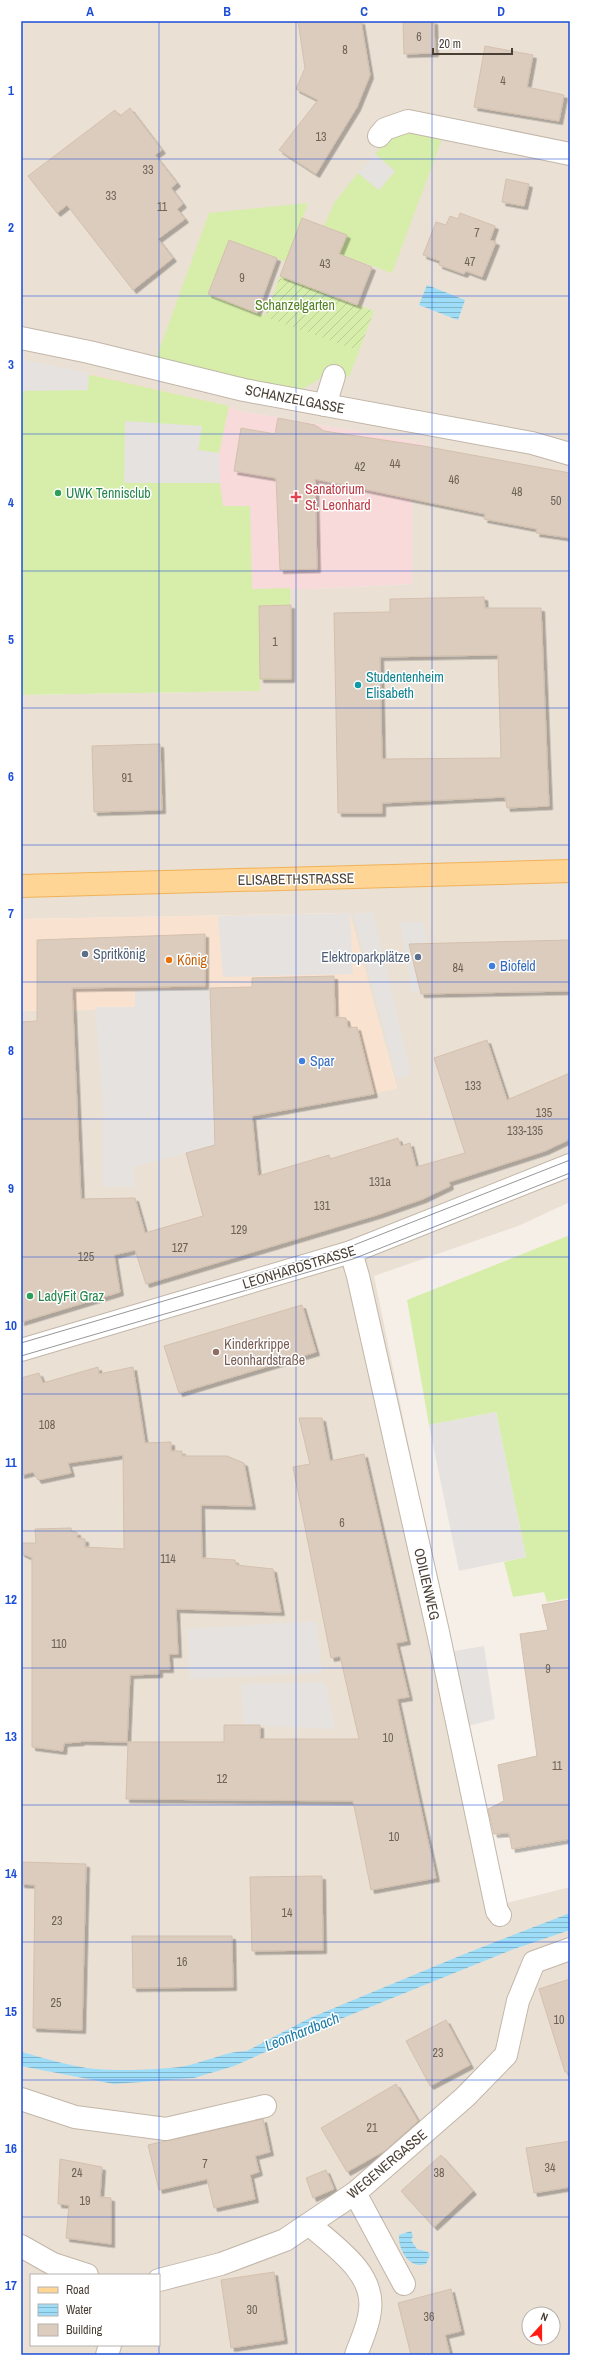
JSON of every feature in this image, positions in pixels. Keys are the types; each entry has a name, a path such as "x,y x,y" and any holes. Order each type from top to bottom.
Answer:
{"main road":[{"name":"ELISABETHSTRASSE","path":"21,886 570,871"}],"street":[{"path":"379,136 385,128 408,121 570,154"},
{"name":"SCHANZELGASSE","path":"21,338 89,352 244,390 532,443 570,454"},
{"path":"325,405 334,376"},
{"name":"LEONHARDSTRASSE","path":"21,1350 351,1252 570,1165"},
{"name":"ODILIENWEG","path":"351,1252 358,1276 438,1632 483,1851 497,1910 500,1915"},
{"name":"WEGENERGASSE","path":"162,2283 286,2240 355,2193 465,2097 506,2055 518,2001 534,1962 570,1949"},
{"path":"21,2099 75,2117 166,2128 265,2106"},
{"path":"355,2193 404,2284"},
{"path":"310,2225 346,2257 368,2284 370,2310 356,2355"},
{"path":"21,2246 53,2264 84,2274"}],"shaded area":[{"path":"21,21 570,21 570,1202 518,1226 374,1276 443,1613 507,1903 570,1887 570,2355 21,2355 21,1011 95,1010 95,1007 135,990 225,988 248,1117 397,1088 349,913 21,919 21,695 259,691 260,679 291,679 290,588 313,589 412,584 412,500 424,443 239,411 229,406 21,359"},
{"path":"375,154 395,171 379,190 358,173"},
{"path":"21,359 89,373 88,390 21,391"},
{"path":"89,373 229,406 239,411 424,443 412,500 412,584 313,589 252,589 170,533"},
{"path":"125,421 202,426 198,450 219,453 220,483 124,483"},
{"path":"373,912 411,1075 397,1079 353,914"},
{"path":"350,913 397,1089 248,1117 225,988 135,990 135,1007 95,1007 95,1010 21,1011 21,919"},
{"path":"350,913 353,974 223,977 218,916"},
{"name":"Elektroparkplätze","path":"400,922 423,922 438,992 412,992"},
{"path":"210,988 215,1145 134,1167 135,1187 103,1187 103,1103 95,1007 135,1007 135,990"},
{"path":"496,1412 526,1557 459,1571 429,1425"},
{"path":"316,1621 322,1673 190,1679 187,1629"},
{"path":"484,1646 495,1719 468,1726 454,1651"},
{"path":"325,1682 335,1729 244,1725 241,1684"}],"green space":[{"path":"409,131 442,139 392,273 339,254 347,235 324,226 334,203 358,173 379,190 395,171 375,154 390,137"},
{"path":"308,203 286,262 229,240 208,294 359,351 349,377 327,369 318,380 299,391 156,359 209,213"},
{"name":"Schanzelgarten","path":"280,276 374,311 359,351 265,317"},
{"name":"UWK Tennisclub","path":"21,359 229,406 219,453 198,450 202,426 124,483 220,483 223,506 250,506 252,589 290,588 291,679 260,680 260,691 21,695"},
{"path":"570,1235 570,1598 547,1602 544,1592 513,1597 504,1562 526,1557 496,1412 429,1425 407,1300"}],"water":[{"path":"427,285 465,300 458,320 419,305"},
{"name":"Leonhardbach","path":"570,1913 570,1930 511,1950 328,2024 234,2066 194,2078 114,2084 21,2066 21,2052 77,2066 96,2069 127,2070 179,2067 230,2053 247,2051 310,2018 462,1955"},
{"path":"411,2231 413,2236 411,2240 417,2249 428,2252 430,2255 426,2264 414,2264 406,2257 400,2246 399,2235"}],"building":[{"path":"298,21 361,21 370,75 357,107 316,174 279,150 318,100 296,89 305,68"},
{"path":"403,21 434,21 435,53 404,54"},
{"path":"485,46 533,55 527,87 564,95 559,121 474,107"},
{"path":"130,108 162,150 155,155 177,183 171,188 183,204 177,209 185,219 158,239 173,258 133,290 67,205 57,213 28,176 115,110 120,116"},
{"path":"506,179 529,184 524,206 502,202"},
{"path":"460,213 495,226 490,240 496,242 482,277 466,271 464,274 439,265 440,261 423,255 436,222 446,225 450,216 458,219"},
{"path":"302,218 347,235 339,254 372,267 357,305 280,276"},
{"path":"229,240 277,258 257,313 208,294"},
{"path":"278,418 315,425 324,431 423,446 570,473 570,538 536,533 537,529 484,519 485,514 315,479 317,569 280,570 276,478 234,471 241,428 275,434"},
{"name":"Studentenheim Elisabeth","path":"484,597 485,608 541,608 549,806 507,808 505,797 382,803 382,813 338,813 334,613 390,612 390,599","holes":["498,655 501,758 382,759 380,657"]},
{"path":"291,605 291,679 260,679 259,606"},
{"path":"160,744 162,810 94,812 92,746"},
{"path":"205,934 205,986 72,988 81,1199 135,1198 145,1233 203,1216 186,1153 215,1145 210,988 252,987 252,978 334,976 335,1017 346,1018 348,1028 357,1027 374,1094 252,1116 258,1176 329,1155 330,1159 398,1138 401,1146 410,1143 416,1167 465,1153 434,1058 487,1040 507,1100 570,1073 570,1139 545,1151 449,1182 450,1186 423,1199 380,1214 146,1284 135,1250 114,1255 120,1292 21,1322 21,1022 37,1021 37,940"},
{"path":"570,940 570,991 421,994 409,944"},
{"path":"302,1305 316,1352 179,1393 164,1346"},
{"path":"98,1367 99,1374 133,1367 145,1443 171,1442 171,1451 182,1451 182,1456 227,1456 244,1463 252,1506 201,1505 202,1558 235,1560 236,1565 273,1569 281,1612 176,1609 178,1654 169,1654 170,1669 159,1669 159,1674 130,1675 127,1742 81,1741 64,1743 63,1751 32,1747 32,1558 21,1553 21,1543 36,1543 35,1529 71,1528 72,1532 77,1532 77,1538 85,1539 85,1547 124,1549 123,1455 68,1463 71,1473 38,1480 33,1472 21,1475 21,1378 39,1373 43,1383"},
{"path":"299,1418 322,1418 330,1461 364,1454 407,1641 396,1643 409,1697 397,1699 436,1878 371,1890 353,1801 126,1799 128,1742 224,1742 224,1725 260,1725 260,1739 359,1739 340,1656 331,1658 293,1467 310,1464"},
{"path":"570,1600 570,1839 512,1849 509,1833 494,1834 488,1809 504,1801 498,1765 537,1756 520,1634 548,1630 542,1605"},
{"path":"21,1862 86,1864 82,2030 33,2028 35,1885 21,1884"},
{"path":"322,1876 323,1950 252,1951 250,1877"},
{"path":"132,1936 232,1936 233,1987 133,1988"},
{"path":"570,1979 570,2072 565,2072 539,1989"},
{"path":"446,2020 470,2065 430,2086 406,2041"},
{"path":"396,2084 418,2121 386,2150 347,2172 321,2128"},
{"path":"263,2119 270,2152 255,2156 259,2172 250,2175 255,2199 214,2208 207,2179 159,2190 148,2145"},
{"path":"570,2141 570,2187 534,2193 526,2148"},
{"path":"441,2155 473,2191 434,2227 401,2191"},
{"path":"60,2159 102,2167 100,2197 111,2198 111,2244 66,2238 69,2205 58,2204"},
{"path":"326,2170 334,2189 313,2198 306,2178"},
{"path":"274,2272 284,2340 231,2348 221,2280"},
{"path":"451,2289 461,2331 445,2335 450,2355 411,2355 398,2303"}],"tram line":[{"path":"21,1343 354,1245 570,1160"},
{"path":"21,1356 353,1259 570,1173"}],"place":[{"name":"UWK Tennisclub","path":"58,493"},
{"name":"Sanatorium St. Leonhard","path":"296,497"},
{"name":"Studentenheim Elisabeth","path":"358,685"},
{"name":"Spritkönig","path":"85,954"},
{"name":"Elektroparkplätze","path":"418,957"},
{"name":"König","path":"169,960"},
{"name":"Biofeld","path":"492,966"},
{"name":"Spar","path":"302,1061"},
{"name":"LadyFit Graz","path":"30,1296"},
{"name":"Kinderkrippe Leonhardstraße","path":"216,1352"}]}
